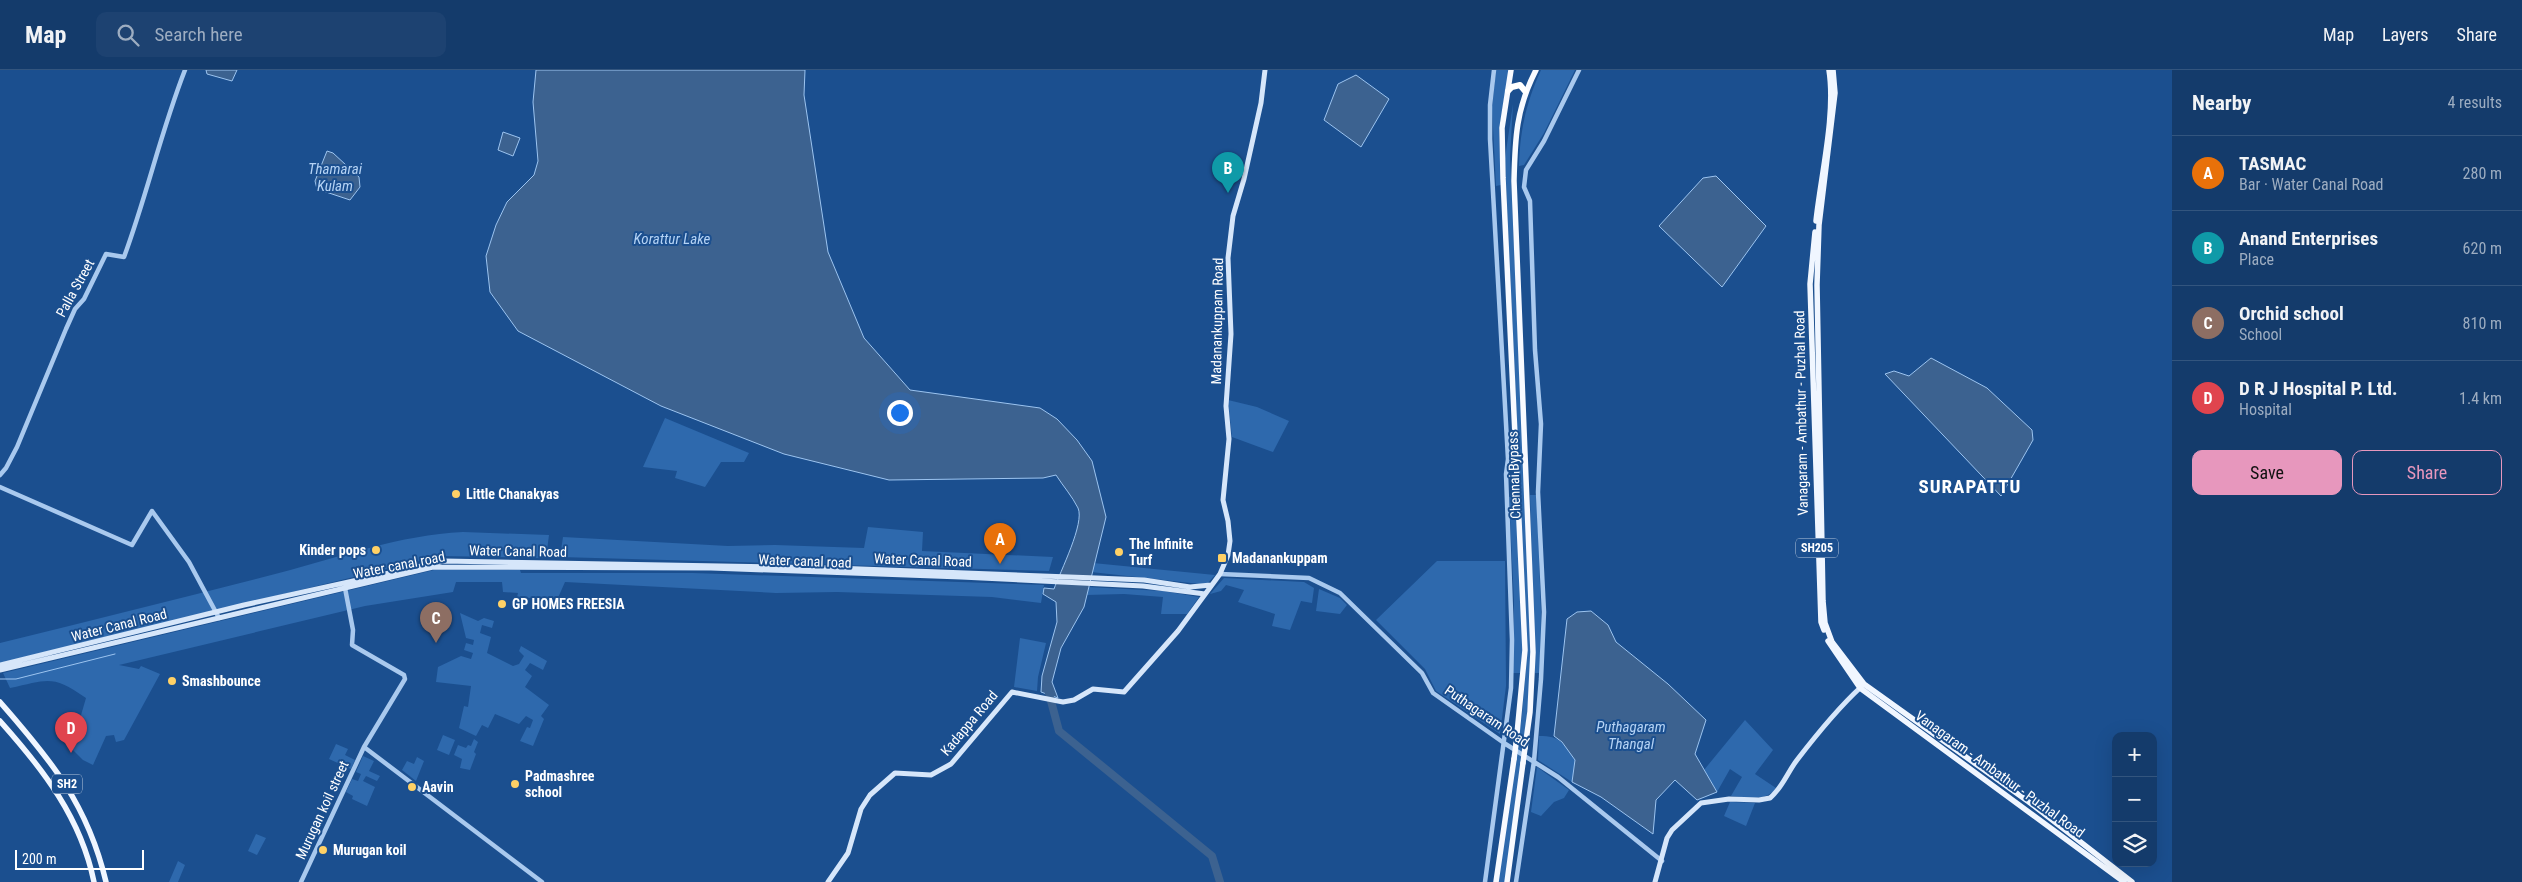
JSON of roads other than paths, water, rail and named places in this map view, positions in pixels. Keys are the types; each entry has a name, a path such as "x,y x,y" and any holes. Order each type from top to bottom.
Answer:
{"highway":[{"name":"Chennai Bypass","path":"1496,882 1516,744 1525,650 1503,178 1502,128 1511,70"},
{"name":"Chennai Bypass","path":"1507,882 1525,748 1533,652 1514,181 1515,132 1525,91 1536,70"},
{"path":"1508,91 1512,87 1520,85 1525,91"}],"main road":[{"name":"Madanankuppam Road","path":"1220,574 1228,555 1230,541 1223,500 1229,439 1226,406 1231,334 1228,258 1232,216 1244,178 1261,103 1265,70"},
{"name":"Vanagaram - Ambathur - Puzhal Road","path":"1829,70 1828,124 1810,284 1817,564 1821,622 1829,646 1862,686 2124,882"},
{"path":"1833,70 1835,93 1819,226 1817,285 1825,623 1832,642 1862,686 2029,802 2132,882"},
{"name":"Water Canal Road","path":"0,665 218,615 437,561 506,565 716,565 1047,579"},
{"name":"Water canal road","path":"0,670 218,615 433,567 506,565 711,568 1047,579"},
{"path":"1093,580 1204,595 1220,574"},
{"path":"1047,579 1144,580 1190,587 1211,586"},
{"name":"Kadappa Road","path":"828,882 848,853 861,809 870,796 890,776 895,773 931,775 951,764 1012,692 1059,702 1069,702 1093,689 1104,689 1118,693 1128,689 1174,636 1204,595"},
{"path":"1656,882 1664,847 1672,830 1701,803 1729,799 1765,800 1775,794 1819,730 1862,686"},
{"name":"SH2","path":"0,702 45,753 67,784 93,836 106,882"},
{"name":"SH2","path":"0,721 25,749 61,798 77,826 90,863 94,882"}],"street":[{"name":"Palla Street","path":"0,474 6,468 17,447 72,316 84,299 106,254 124,257 140,216 170,108 186,70"},
{"path":"1486,882 1511,688 1512,640 1506,474 1508,458 1490,139 1490,105 1494,70"},
{"path":"1516,882 1534,761 1542,679 1544,612 1538,492 1541,424 1535,350 1530,201 1524,187 1526,170 1544,141 1579,70"},
{"path":"0,487 132,545 152,511 189,562 218,615"},
{"name":"Puthagaram Road","path":"1220,574 1308,578 1340,593 1422,673 1433,693 1504,743 1558,777 1662,862"},
{"name":"Murugan koil street","path":"301,882 364,747 405,679 404,675 387,663 352,645 352,630 345,588"},
{"path":"364,747 542,882"}],"water":[{"path":"206,70 237,70 232,81 207,74"},
{"name":"Korattur Lake","path":"536,70 805,70 804,95 828,252 864,338 910,390 1040,408 1057,419 1077,440 1092,461 1106,517 1084,607 1061,648 1052,682 1058,698 1041,692 1042,676 1057,622 1056,602 1043,594 1044,588 1054,589 1071,548 1079,515 1076,504 1056,475 1043,478 889,480 784,454 661,406 518,331 490,292 486,256 496,225 507,202 534,175 538,161 533,102"},
{"path":"1356,75 1389,99 1361,147 1324,120 1338,84"},
{"path":"503,132 520,138 513,156 498,150"},
{"name":"Thamarai Kulam","path":"327,151 333,153 359,177 360,187 350,200 317,189 315,181"},
{"path":"1716,176 1766,226 1722,287 1659,226 1703,178"},
{"path":"1931,358 1987,388 2032,430 2033,440 2001,496 1885,374 1894,371 1909,376"},
{"name":"Puthagaram Thangal","path":"1591,611 1608,625 1616,642 1668,684 1706,720 1695,754 1717,792 1697,800 1675,780 1656,800 1653,834 1601,797 1572,782 1575,760 1562,742 1554,736 1567,619 1577,612"}],"waterway":[{"path":"0,679 16,679 115,654"},
{"path":"1047,686 1059,731 1212,856 1220,882"}],"place":[{"name":"Anand Enterprises","path":"1228,193"},
{"name":"Little Chanakyas","path":"456,494"},
{"name":"Kinder pops","path":"376,550"},
{"name":"The Infinite Turf","path":"1119,552"},
{"name":"Madanankuppam","path":"1222,558"},
{"name":"TASMAC","path":"1000,564"},
{"name":"GP HOMES FREESIA","path":"502,604"},
{"name":"Orchid school","path":"436,643"},
{"name":"Smashbounce","path":"172,681"},
{"name":"D R J Hospital P. Ltd.","path":"71,753"},
{"name":"Padmashree school","path":"515,784"},
{"name":"Aavin","path":"412,787"},
{"name":"Murugan koil","path":"323,850"}],"district":[{"name":"SURAPATTU","path":"1970,486"}]}
